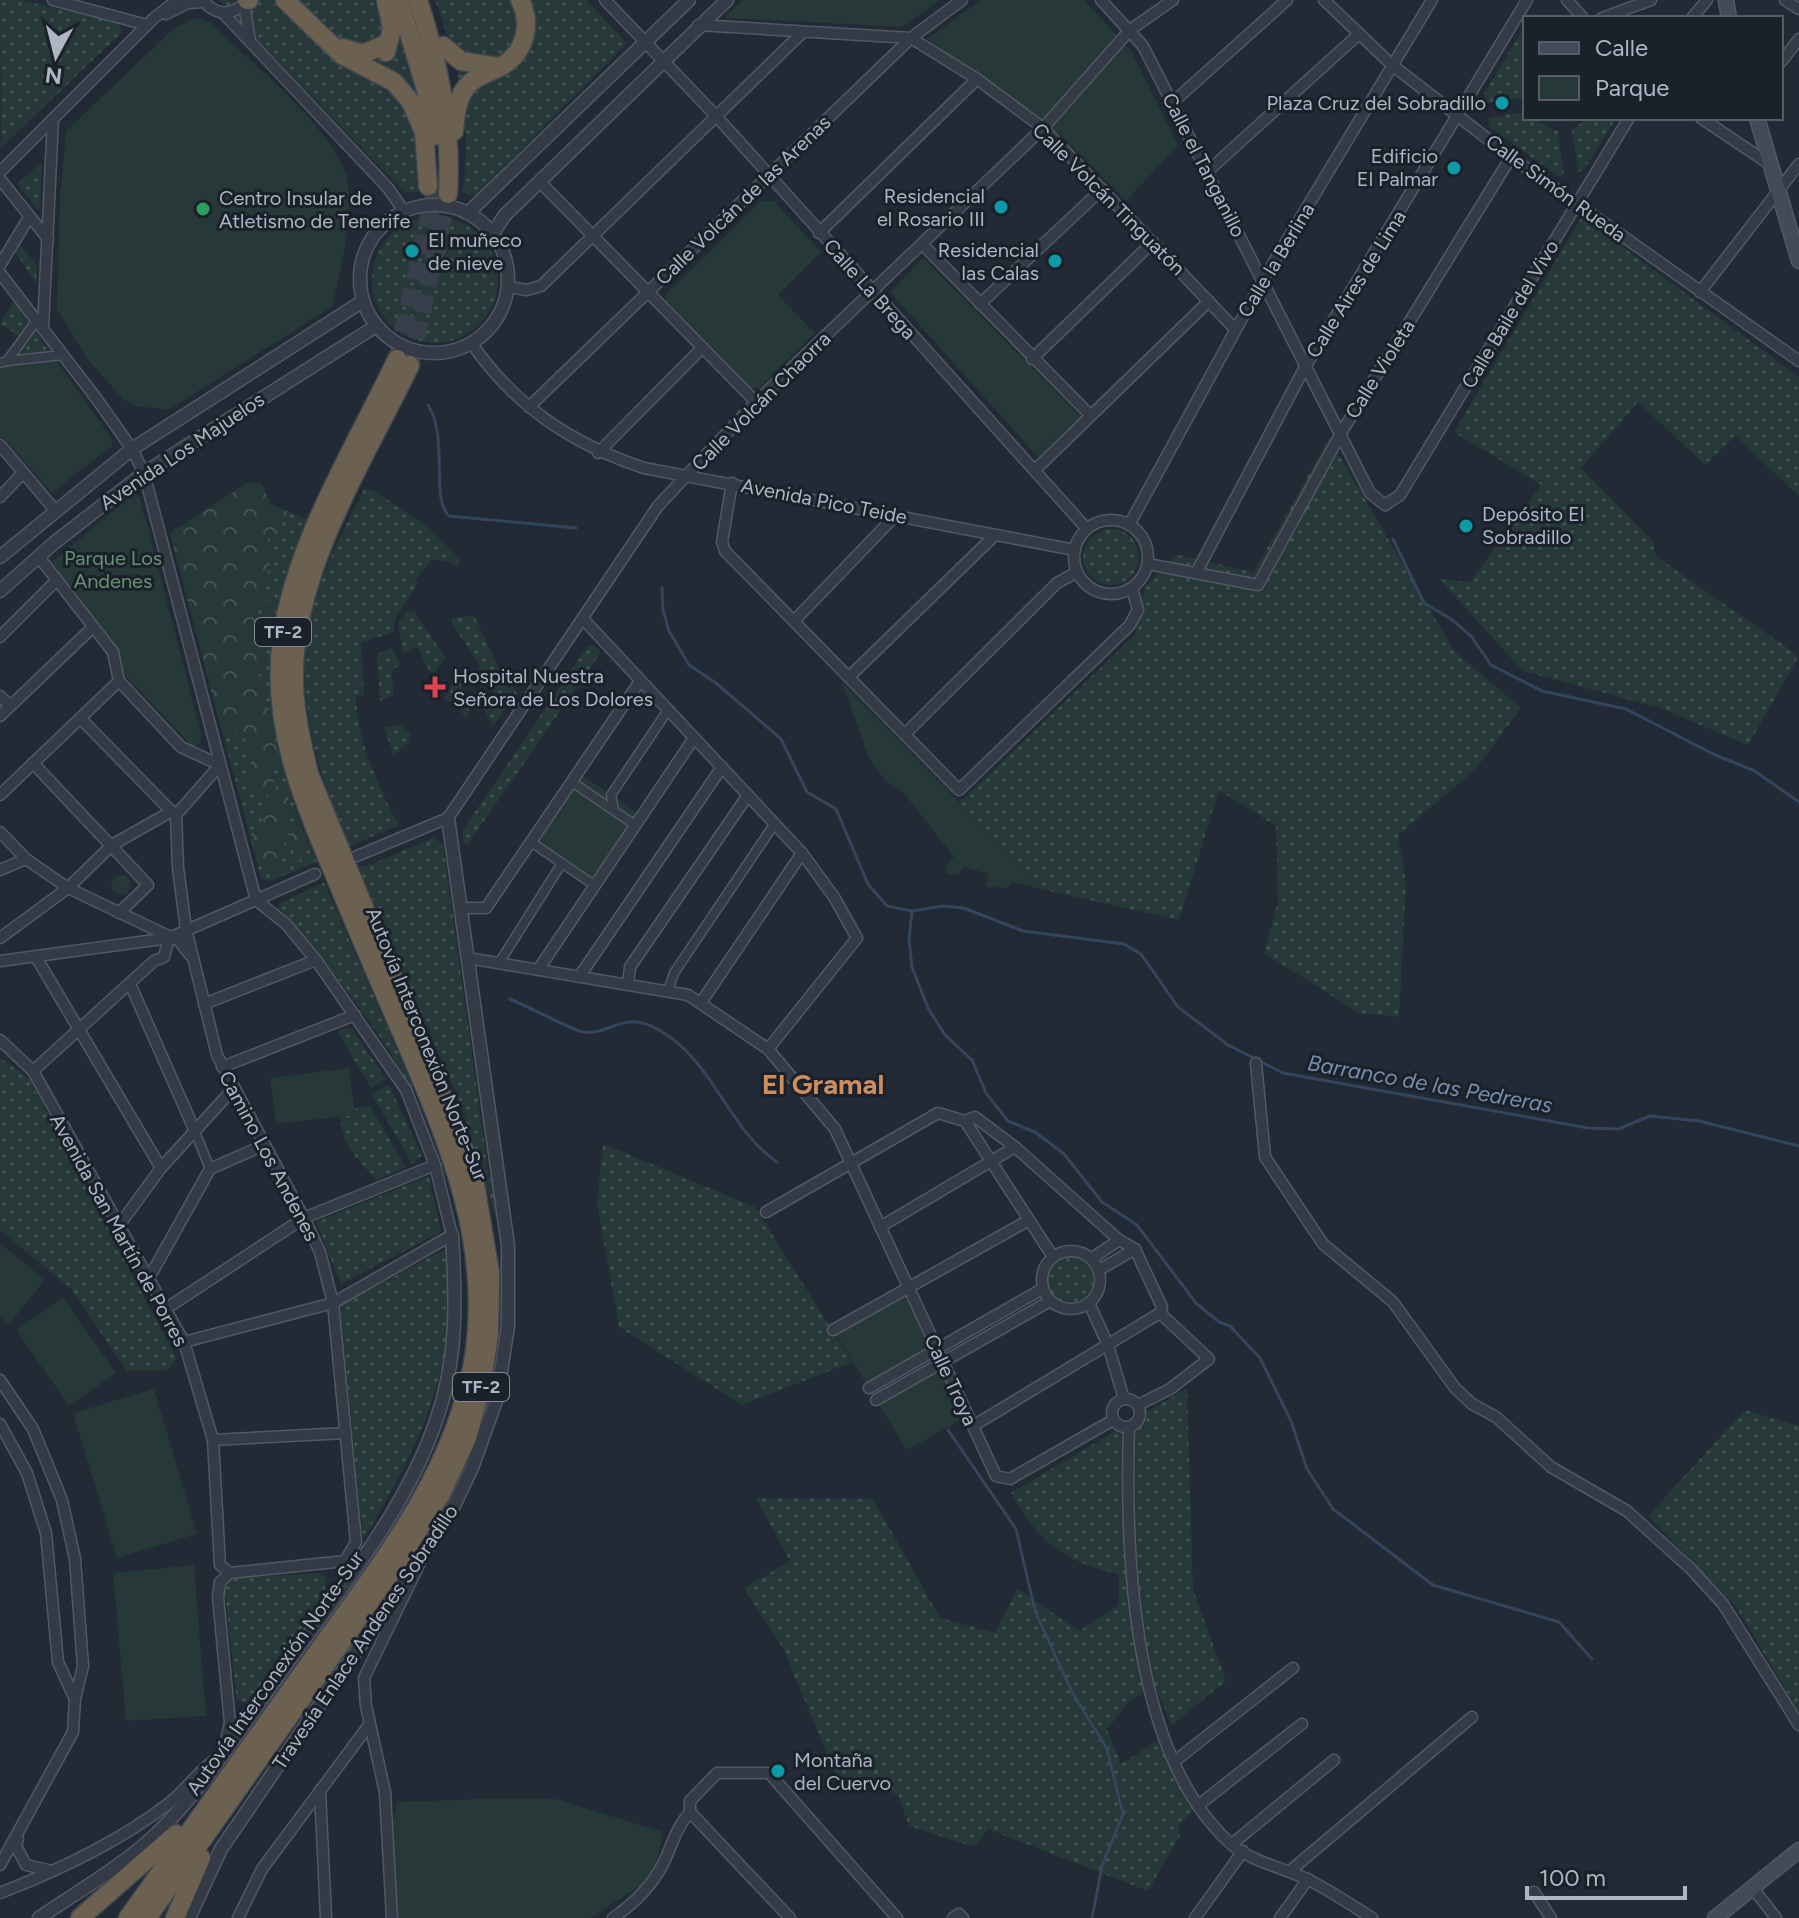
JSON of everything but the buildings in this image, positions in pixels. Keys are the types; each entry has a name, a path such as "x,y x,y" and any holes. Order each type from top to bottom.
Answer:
{"highway":[{"path":"271,0 290,3 342,55 380,74 404,93 421,119 437,190"},
{"path":"380,74 392,29 386,0"},
{"path":"399,0 430,103 437,190"},
{"path":"418,0 436,54 449,145"},
{"path":"428,0 443,46 455,116 454,138 449,145 437,190"},
{"path":"455,116 469,83 516,56 525,39 526,19 520,0"},
{"path":"319,32 356,54 374,52 388,43"},
{"path":"443,46 461,61 501,67"},
{"name":"Autovía Interconexión Norte-Sur","path":"128,1918 411,1517 453,1436 473,1362 478,1311 476,1261 466,1197 442,1128 302,800 284,734 280,688 288,604 301,567 322,513 403,362 309,583 297,633 294,681 297,725 309,774 473,1172 490,1273 489,1335 481,1387 467,1438 440,1496 393,1569 147,1918"},
{"path":"80,1918 155,1856 197,1806 217,1793"},
{"path":"175,1918 200,1859 217,1834 222,1812"}],"main road":[{"path":"1758,120 1799,261"},
{"path":"1715,1918 1799,1850"}],"street":[{"path":"53,0 80,3 150,22 188,3 204,1 223,13 250,41 388,188 404,211"},
{"path":"0,172 150,22 177,0"},
{"name":"Calle La Brega","path":"605,0 717,117 1087,529"},
{"path":"468,213 648,46 689,0"},
{"path":"493,233 505,215 539,181 727,0"},
{"name":"Calle Volcán de las Arenas","path":"529,407 911,38 962,0"},
{"name":"Calle el Tanganillo","path":"1101,0 1143,46 1370,493 1385,505"},
{"name":"Calle Volcán Chaorra","path":"448,818 658,506 756,402 1043,128 1130,30 1173,0"},
{"path":"1172,103 1287,0"},
{"name":"Calle Simón Rueda","path":"1324,0 1392,65 1511,157 1799,361"},
{"name":"Calle la Berlina","path":"1129,525 1263,280 1432,0"},
{"name":"Calle Aires de Lima","path":"1196,573 1305,367 1527,0"},
{"path":"1567,0 1581,16"},
{"path":"1607,16 1651,0"},
{"path":"1694,16 1707,0"},
{"path":"1785,0 1799,9"},
{"path":"223,13 247,1 250,41"},
{"name":"Calle Volcán Tinguatón","path":"698,25 911,38 977,79 1043,128 1235,329"},
{"path":"509,287 527,290 541,286 802,33"},
{"path":"1207,172 1359,34"},
{"path":"1783,59 1799,39"},
{"path":"819,233 977,79"},
{"path":"4,362 40,324 48,239 53,119"},
{"name":"Calle Baile del Vivo","path":"1385,505 1400,495 1628,120"},
{"path":"1704,120 1771,165"},
{"name":"Calle Violeta","path":"1196,573 1258,585 1341,433 1511,157"},
{"path":"1700,292 1798,168"},
{"path":"0,179 28,219 48,239"},
{"path":"539,181 756,402"},
{"path":"980,304 1102,189"},
{"path":"441,205 468,213 493,233 505,255 509,287 503,310 489,330 472,344 448,353 422,353 391,340 376,326 363,301 359,280 368,246 379,229 404,211 441,205"},
{"path":"0,265 28,219"},
{"path":"1032,359 1153,242"},
{"path":"923,245 1090,415"},
{"path":"0,273 132,449 144,473 256,900 286,924 316,960 406,1090 435,1165 452,1235 457,1316 450,1372 436,1424 393,1510 223,1754 153,1836 39,1918"},
{"name":"Avenida Los Majuelos","path":"0,557 54,509 132,449 363,301"},
{"path":"1035,470 1209,301"},
{"name":"Avenida Los Majuelos","path":"0,591 144,473 376,326"},
{"name":"Avenida Pico Teide","path":"472,344 485,364 529,407 562,434 598,453 644,468 1075,550"},
{"path":"598,453 702,348"},
{"path":"4,362 63,355"},
{"path":"0,445 54,509"},
{"path":"0,497 22,474"},
{"path":"732,483 722,542 725,551 959,790 1129,626 1138,610 1132,588"},
{"path":"795,620 878,538 896,515"},
{"path":"1115,521 1129,525 1141,535 1147,549 1148,564 1132,588 1107,594 1094,590 1077,572 1075,550 1087,529 1100,522 1115,521"},
{"path":"850,676 995,535"},
{"path":"39,557 113,652 119,681 181,747 220,765"},
{"path":"1148,564 1196,573"},
{"path":"905,734 1057,583 1077,572"},
{"path":"0,637 57,580"},
{"path":"584,620 802,853 857,938 768,1049"},
{"path":"0,716 93,627"},
{"path":"0,795 119,681"},
{"path":"461,908 486,908 640,681"},
{"path":"0,696 10,706"},
{"path":"614,810 611,795 668,710"},
{"path":"81,719 174,813"},
{"path":"538,970 694,738"},
{"path":"33,763 148,885 119,913"},
{"path":"0,938 68,888 112,845 174,813 220,765"},
{"path":"579,977 722,767"},
{"path":"572,782 635,825"},
{"path":"628,985 630,967 748,795"},
{"name":"Camino Los Andenes","path":"174,813 186,929 222,1067 320,1252 333,1303 356,1542 345,1561 230,1573"},
{"path":"357,856 448,818"},
{"name":"Travesía Enlace Andenes Sobradillo","path":"189,1918 221,1849 449,1516 472,1468 497,1398 508,1326 508,1246 448,818"},
{"path":"668,991 674,973 775,823"},
{"name":"Camino Los Andenes","path":"0,832 26,859 68,888 179,941 193,963"},
{"path":"531,842 594,885"},
{"path":"702,1001 802,853"},
{"path":"0,870 26,859"},
{"path":"499,963 562,863"},
{"path":"0,961 169,938 315,874"},
{"path":"108,947 139,934 139,923"},
{"path":"33,1071 167,952 169,938"},
{"path":"108,947 147,944 154,961"},
{"path":"36,957 161,1168"},
{"name":"Calle Troya","path":"468,958 668,991 702,1001 768,1049 835,1129 996,1476 1010,1479 1113,1420"},
{"path":"204,1004 316,960"},
{"path":"131,986 210,1169"},
{"path":"222,1067 355,1015"},
{"name":"Avenida San Martín de Porres","path":"0,1040 33,1071 184,1342 213,1440 220,1565 230,1573"},
{"path":"1256,1063 1265,1157 1323,1244 1393,1302 1455,1388 1472,1404 1496,1417 1551,1467 1627,1511 1691,1569 1723,1604 1799,1725"},
{"path":"118,1227 161,1168 234,1088"},
{"path":"766,1212 938,1113 965,1121 975,1117 1015,1147 1119,1240 1135,1249 1162,1307 1160,1313 973,1426"},
{"path":"965,1121 1053,1257"},
{"path":"147,1274 153,1271 210,1169 264,1145"},
{"path":"880,1227 1015,1147"},
{"path":"167,1308 304,1218 435,1165"},
{"path":"833,1330 1029,1220"},
{"path":"184,1342 333,1303 452,1235"},
{"path":"1091,1259 1119,1240"},
{"path":"1099,1270 1135,1249"},
{"path":"1067,1251 1081,1252 1091,1259 1099,1270 1098,1291 1089,1303 1074,1309 1061,1308 1050,1301 1042,1289 1045,1265 1053,1257 1067,1251"},
{"path":"869,1388 1042,1289"},
{"path":"876,1400 1050,1301"},
{"path":"1089,1303 1108,1345 1124,1399"},
{"path":"1124,1399 1138,1405 1170,1389 1209,1359 1160,1313"},
{"path":"0,1380 33,1429 54,1475 69,1526 83,1666 75,1699 73,1732 0,1865"},
{"path":"1124,1399 1113,1407 1113,1420 1120,1426 1129,1427 1140,1418 1138,1405"},
{"path":"0,1424 27,1473 46,1533 58,1662 75,1699"},
{"path":"1129,1427 1130,1574 1148,1685 1175,1761 1200,1804 1232,1844 1308,1879 1372,1918"},
{"path":"213,1440 346,1433"},
{"path":"392,1918 385,1792 369,1725 364,1678 407,1596 423,1558"},
{"path":"0,1893 52,1870 153,1814 180,1794 207,1764 223,1754 230,1723 218,1597 220,1582 230,1573"},
{"path":"1175,1761 1293,1668"},
{"path":"1290,1871 1472,1717"},
{"path":"1200,1804 1302,1724"},
{"path":"242,1916 262,1869 369,1725"},
{"path":"1232,1844 1334,1760"},
{"path":"613,1918 633,1904 652,1883 675,1829 690,1812 690,1801 717,1773 769,1773 897,1918"},
{"path":"320,1790 326,1918"},
{"path":"690,1812 790,1918"},
{"path":"18,1837 16,1846 26,1865 36,1870 52,1870"},
{"path":"1195,1918 1243,1851"},
{"path":"1280,1918 1308,1879"},
{"path":"1752,1887 1776,1918"},
{"path":"1534,1892 1551,1918"},
{"path":"953,1918 959,1914 963,1918"}],"green space":[{"path":"0,0 20,0 119,23 122,32 1,148"},
{"path":"219,0 383,0 400,32 423,97 418,192 405,193"},
{"path":"435,0 586,0 627,43 475,196 462,193 466,143 462,95 451,47"},
{"path":"743,0 940,0 902,27 725,16"},
{"path":"981,0 1084,0 1131,51 1178,145 1126,201 1058,132 927,39"},
{"name":"Centro Insular de Atletismo de Tenerife","path":"195,17 210,22 320,130 344,169 348,182 348,217 332,307 168,410 136,406 124,400 87,359 57,309 60,197 66,131 172,30"},
{"path":"1523,29 1523,98 1485,104 1484,94"},
{"path":"1523,112 1523,120 1534,120 1558,131 1564,175 1558,176 1488,126 1489,118"},
{"path":"1586,120 1615,120 1584,170 1578,172 1572,130"},
{"path":"42,162 40,212 17,184"},
{"path":"761,201 774,201 821,252 778,295 815,333 759,388 751,388 666,301 666,294"},
{"path":"435,217 459,222 479,236 493,256 498,280 493,304 479,324 459,338 435,343 411,338 391,324 377,304 372,280 377,256 391,236 411,222"},
{"path":"1582,217 1799,377 1799,496 1735,436 1705,465 1638,402 1581,468 1652,540 1657,557 1799,656 1748,745 1660,708 1523,671 1439,579 1470,582 1541,485 1454,432"},
{"path":"19,244 37,265 36,284 15,251"},
{"path":"923,258 1080,416 1038,457 890,292"},
{"path":"14,301 30,324 20,337 0,323"},
{"path":"33,329 51,353 13,357"},
{"path":"56,360 113,440 112,446 52,493 0,437 0,367"},
{"path":"1329,438 1454,651 1521,708 1475,770 1398,835 1406,882 1399,1017 1359,1013 1264,953 1278,902 1276,826 1219,790 1179,920 1045,890 959,803 1135,635 1145,587 1177,555 1254,572"},
{"path":"249,482 262,484 270,504 308,520 279,607 273,650 272,692 276,734 285,776 317,862 270,881 261,878 170,533"},
{"path":"249,482 262,484 270,504 287,511 281,529 267,538 273,550 258,616 266,611 266,602 271,600 274,612 271,630 263,636 262,663 252,669 255,677 262,676 266,692 256,704 269,708 279,762 271,773 278,795 285,790 289,794 287,803 295,811 283,821 286,825 297,819 301,823 308,850 299,861 292,858 294,849 290,835 282,833 285,849 279,860 283,864 283,872 278,874 273,871 272,863 258,866 251,833 263,820 268,793 247,785 244,779 260,776 251,765 253,754 242,735 221,728 170,533"},
{"path":"364,489 373,490 428,527 461,560 457,567 452,562 432,560 415,580 419,582 394,621 394,632 361,643 364,695 356,695 360,729 376,779 399,825 348,847 315,751 305,684 306,651 310,617 320,584"},
{"name":"Parque Los Andenes","path":"135,493 140,498 202,737 197,746 192,746 120,670 117,650 52,562"},
{"path":"1111,529 1131,537 1139,557 1131,577 1111,585 1091,577 1083,557 1091,537"},
{"path":"407,611 414,611 446,658 435,672 430,673 417,646 403,653 398,622"},
{"path":"474,615 508,689 513,687 517,693 493,726 484,709 497,701 474,656 452,624 452,618"},
{"path":"594,645 601,652 468,844 464,844 462,831 588,646"},
{"path":"392,648 401,665 391,670 394,695 380,701 377,654"},
{"path":"453,682 460,683 472,702 466,719 458,706 444,698"},
{"path":"842,682 1045,890 1012,882 1008,888 986,887 988,874 965,867 957,875 947,874 946,866 954,857 903,792 886,781 869,759"},
{"path":"402,724 410,734 409,742 393,756 384,727"},
{"path":"578,772 641,816 594,885 531,842"},
{"path":"433,838 443,844 489,1177 493,1176 499,1214 495,1216 460,1102 357,867 370,865"},
{"path":"121,875 128,878 131,885 128,892 121,895 114,892 111,885 114,878"},
{"path":"324,882 413,1090 381,1038 318,951 278,909 279,904"},
{"path":"345,1028 352,1029 386,1079 371,1088 338,1032"},
{"path":"0,1058 29,1078 177,1359 168,1370 127,1371 71,1289 0,1230"},
{"path":"349,1068 355,1115 276,1124 270,1078"},
{"path":"389,1085 422,1155 412,1164 372,1094"},
{"path":"369,1105 406,1167 377,1180 352,1151 341,1125 341,1116 354,1115 354,1109"},
{"path":"603,1144 755,1207 852,1362 742,1405 619,1327 597,1203"},
{"path":"429,1176 441,1232 341,1284 316,1222"},
{"path":"0,1243 45,1280 9,1324 0,1317"},
{"path":"447,1248 450,1319 436,1387 406,1464 363,1540 340,1306"},
{"path":"1070,1257 1086,1264 1093,1280 1086,1296 1070,1303 1054,1296 1047,1280 1054,1264"},
{"path":"908,1287 937,1348 869,1388 833,1330"},
{"path":"63,1297 116,1373 69,1406 16,1330"},
{"path":"943,1362 968,1416 907,1450 876,1400"},
{"path":"1187,1388 1193,1589 1226,1681 1172,1725 1155,1686 1127,1703 1107,1730 1121,1764 1160,1739 1196,1807 1179,1826 1180,1836 1148,1891 988,1829 975,1847 909,1826 898,1794 838,1781 784,1650 744,1588 790,1561 756,1498 873,1499 940,1618 995,1633 1017,1589 1079,1631 1119,1605 1119,1574 1083,1563 1054,1547 1031,1524 1011,1493"},
{"path":"154,1389 197,1534 117,1558 73,1413"},
{"path":"1745,1410 1799,1426 1799,1712 1735,1605 1648,1516"},
{"path":"194,1565 206,1716 126,1721 113,1573"},
{"path":"320,1573 327,1578 323,1600 248,1702 237,1701 224,1585 230,1578"},
{"path":"556,1799 663,1832 657,1862 641,1885 591,1918 397,1918 393,1821 397,1802"}],"waterway":[{"name":"Barranco de las Pedreras","path":"428,405 437,433 441,496 449,516 576,528"},
{"path":"1393,539 1424,603 1451,619 1471,636 1491,665 1542,691 1626,709 1715,755 1753,770 1799,802"},
{"name":"Barranco de las Pedreras","path":"662,587 663,610 669,631 689,665 716,683 781,739 807,792 836,809 868,884 887,906 912,911 943,906 964,908 1023,931 1124,944 1141,954 1178,1007 1228,1045 1283,1073 1588,1128 1618,1129 1650,1116 1699,1121 1799,1146"},
{"path":"912,911 909,939 912,967 928,1008 945,1035 972,1060 986,1093 1008,1121 1035,1132 1064,1154 1102,1202 1137,1225 1196,1303 1219,1322 1230,1326 1260,1358 1291,1421 1307,1469 1333,1509 1433,1585 1559,1622 1592,1659"},
{"path":"510,999 583,1032 627,1022 647,1024 659,1030 678,1043 693,1059 745,1132 777,1162"},
{"path":"948,1430 1016,1529 1035,1611 1072,1692 1107,1749 1123,1814 1102,1866 1092,1918"}],"tunnel":[{"path":"397,359 435,190"},
{"path":"410,365 448,194"}],"place":[{"name":"Plaza Cruz del Sobradillo","path":"1502,103"},
{"name":"Edificio El Palmar","path":"1454,168"},
{"name":"Residencial el Rosario III","path":"1001,207"},
{"name":"Centro Insular de Atletismo de Tenerife","path":"203,209"},
{"name":"El muñeco de nieve","path":"412,251"},
{"name":"Residencial las Calas","path":"1055,261"},
{"name":"Depósito El Sobradillo","path":"1466,526"},
{"name":"Hospital Nuestra Señora de Los Dolores","path":"435,687"},
{"name":"Montaña del Cuervo","path":"778,1771"}],"district":[{"name":"El Gramal","path":"823,1084"}]}
